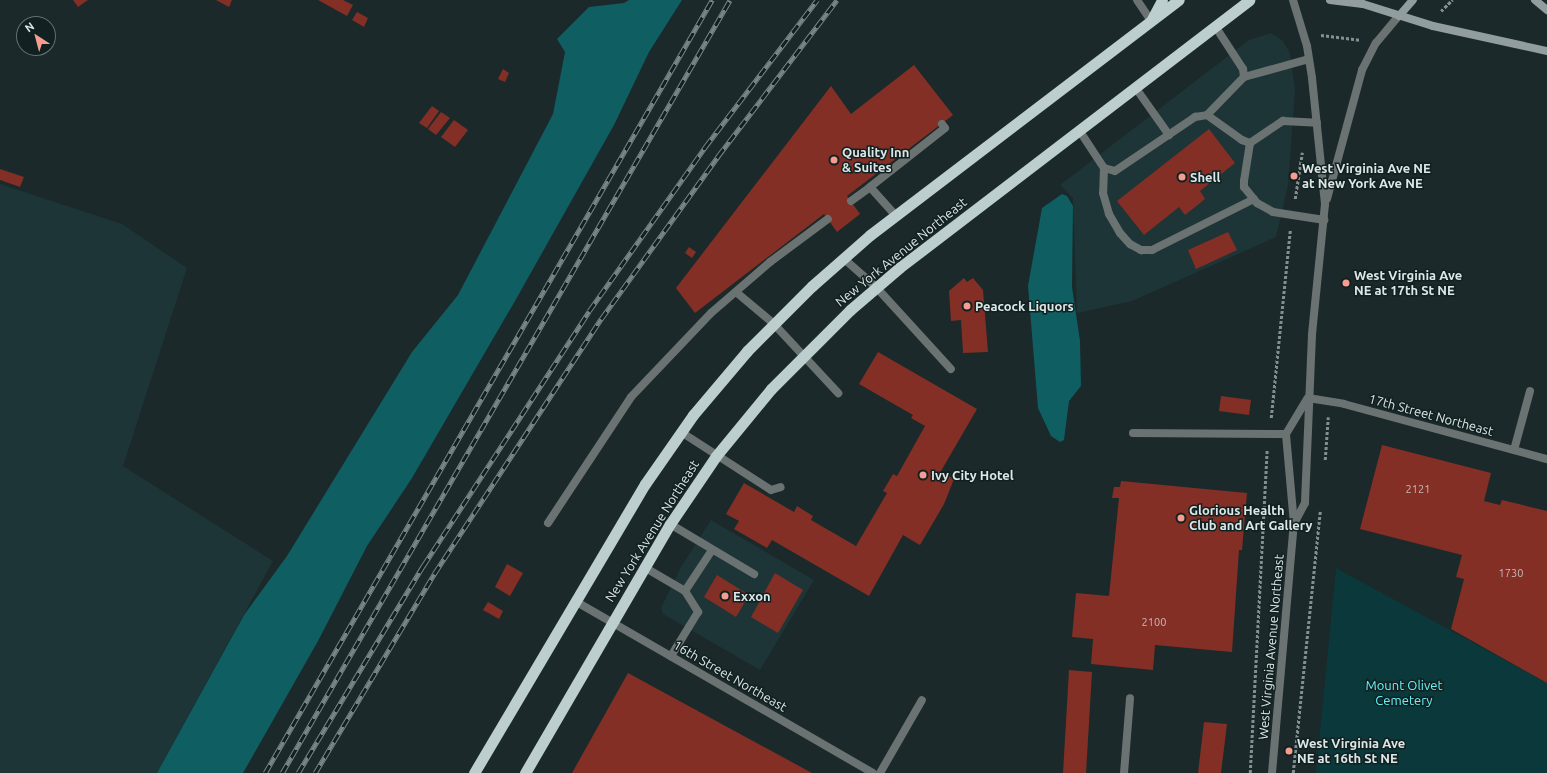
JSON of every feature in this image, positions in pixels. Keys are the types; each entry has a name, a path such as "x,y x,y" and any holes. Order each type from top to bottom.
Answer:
{"highway":[{"path":"1151,21 1162,0"},
{"path":"474,773 645,484 681,432 719,383 773,323 843,258 895,215 1179,0"},
{"name":"New York Avenue Northeast","path":"525,773 670,524 716,456 771,389 802,356 876,287 1249,0"}],"main road":[{"path":"1330,0 1363,4 1399,16 1547,51"},
{"path":"1399,16 1413,0"},
{"path":"1536,0 1547,10"}],"street":[{"path":"1137,0 1151,21"},
{"name":"West Virginia Avenue Northeast","path":"1293,0 1309,59 1325,204 1308,398 1305,503 1294,524"},
{"name":"West Virginia Avenue Northeast","path":"1325,204 1362,70 1376,43 1399,16"},
{"path":"1215,26 1243,69 1244,77"},
{"path":"1079,130 1104,168 1115,172 1195,117 1207,115 1244,77 1309,59"},
{"path":"1135,87 1169,135"},
{"path":"1207,115 1242,140 1250,143"},
{"path":"1317,123 1283,121 1250,143 1244,187 1254,199 1273,212 1324,220"},
{"path":"851,201 945,128 942,124"},
{"path":"1104,168 1102,193 1109,214 1120,233 1130,244 1141,250 1152,250 1254,199"},
{"path":"870,187 895,215"},
{"path":"548,523 631,397 711,313 770,262 828,219"},
{"path":"843,258 876,287 951,369"},
{"path":"736,292 773,323 838,394"},
{"path":"1514,450 1530,391"},
{"name":"West Virginia Avenue Northeast","path":"1272,773 1294,524 1286,434 1290,424 1308,398"},
{"name":"17th Street Northeast","path":"1308,398 1344,404 1547,459"},
{"path":"681,432 716,456 771,490 781,487"},
{"path":"1132,433 1286,434"},
{"path":"670,524 754,574"},
{"path":"685,591 712,550"},
{"path":"644,567 685,591 698,612 671,656"},
{"name":"16th Street Northeast","path":"575,601 873,773"},
{"path":"1124,773 1130,698"},
{"path":"880,773 922,700"}],"path":[{"path":"1440,13 1452,0"},
{"path":"1321,35 1362,40"},
{"path":"1271,423 1287,245"},
{"path":"1250,773 1266,458"},
{"path":"1293,773 1317,537"}],"shaded area":[{"path":"629,0 682,0 649,52 614,125 515,301 412,478 367,546 318,641 243,773 157,773 244,615 287,556 412,352 458,295 553,114 565,52 557,39 589,7 624,3"},
{"path":"1271,33 1283,41 1290,53 1295,90 1288,185 1276,237 1132,301 1077,313 1073,198 1060,185 1249,40"},
{"path":"0,184 122,224 187,268 123,466 273,561 157,773 0,773"},
{"path":"1062,194 1067,196 1073,206 1072,287 1080,341 1081,386 1069,401 1064,440 1060,442 1051,436 1038,408 1028,286 1042,208"},
{"path":"711,520 814,580 760,670 663,614 661,608 681,567"}],"green space":[{"name":"Mount Olivet Cemetery","path":"1336,568 1547,683 1547,773 1316,773"}],"building":[{"path":"73,0 88,0 78,7"},
{"path":"216,0 232,0 229,7"},
{"path":"318,0 343,0 353,5 347,16"},
{"path":"357,12 368,18 364,27 352,20"},
{"name":"Quality Inn & Suites","path":"914,65 953,115 847,196 860,214 837,232 824,214 695,313 676,288 831,86 851,114"},
{"path":"503,69 509,73 505,82 498,79"},
{"path":"432,106 439,111 427,128 419,123"},
{"path":"441,112 450,118 436,135 428,129"},
{"path":"454,120 468,130 455,147 441,137"},
{"name":"Shell","path":"1209,129 1235,163 1200,191 1205,199 1185,215 1179,207 1144,235 1117,201"},
{"path":"0,169 24,177 20,187 0,180"},
{"path":"1228,232 1237,250 1196,269 1188,250"},
{"path":"689,247 696,252 692,258 685,253"},
{"name":"Peacock Liquors","path":"964,278 967,282 973,278 983,290 988,352 963,353 961,320 951,321 949,291"},
{"name":"Ivy City Hotel","path":"878,352 977,409 941,471 954,479 944,504 920,545 903,535 869,596 772,540 767,548 734,529 739,521 726,514 744,483 794,512 797,506 813,516 811,520 856,546 887,493 883,491 893,474 897,476 925,426 911,418 913,415 859,384"},
{"path":"1221,396 1251,400 1249,415 1219,411"},
{"path":"1382,445 1491,473 1484,501 1500,505 1502,500 1547,511 1547,683 1451,629 1464,579 1456,577 1462,555 1360,529"},
{"path":"1121,481 1247,493 1242,550 1239,550 1232,652 1155,645 1153,670 1091,664 1093,639 1072,637 1076,593 1109,596 1119,498 1112,498 1114,487 1120,487"},
{"path":"507,564 523,573 510,596 495,587"},
{"path":"775,573 803,590 778,633 751,617"},
{"path":"717,575 749,595 736,617 704,597"},
{"path":"488,602 503,611 499,619 483,610"},
{"path":"1069,670 1092,672 1086,773 1063,773"},
{"path":"628,673 812,773 572,773"},
{"path":"1204,722 1227,724 1221,773 1198,773"}],"railway":[{"path":"265,773 712,0"},
{"path":"282,773 730,0"},
{"path":"298,773 423,566 589,311 705,147 817,0"},
{"path":"315,773 434,574 601,319 718,156 837,0"}],"place":[{"name":"Quality Inn & Suites","path":"834,160"},
{"name":"West Virginia Ave NE at New York Ave NE","path":"1294,176"},
{"name":"Shell","path":"1182,177"},
{"name":"West Virginia Ave NE at 17th St NE","path":"1346,283"},
{"name":"Peacock Liquors","path":"967,306"},
{"name":"Ivy City Hotel","path":"923,475"},
{"name":"Glorious Health Club and Art Gallery","path":"1181,518"},
{"name":"Exxon","path":"725,596"},
{"name":"West Virginia Ave NE at 16th St NE","path":"1289,751"}]}
